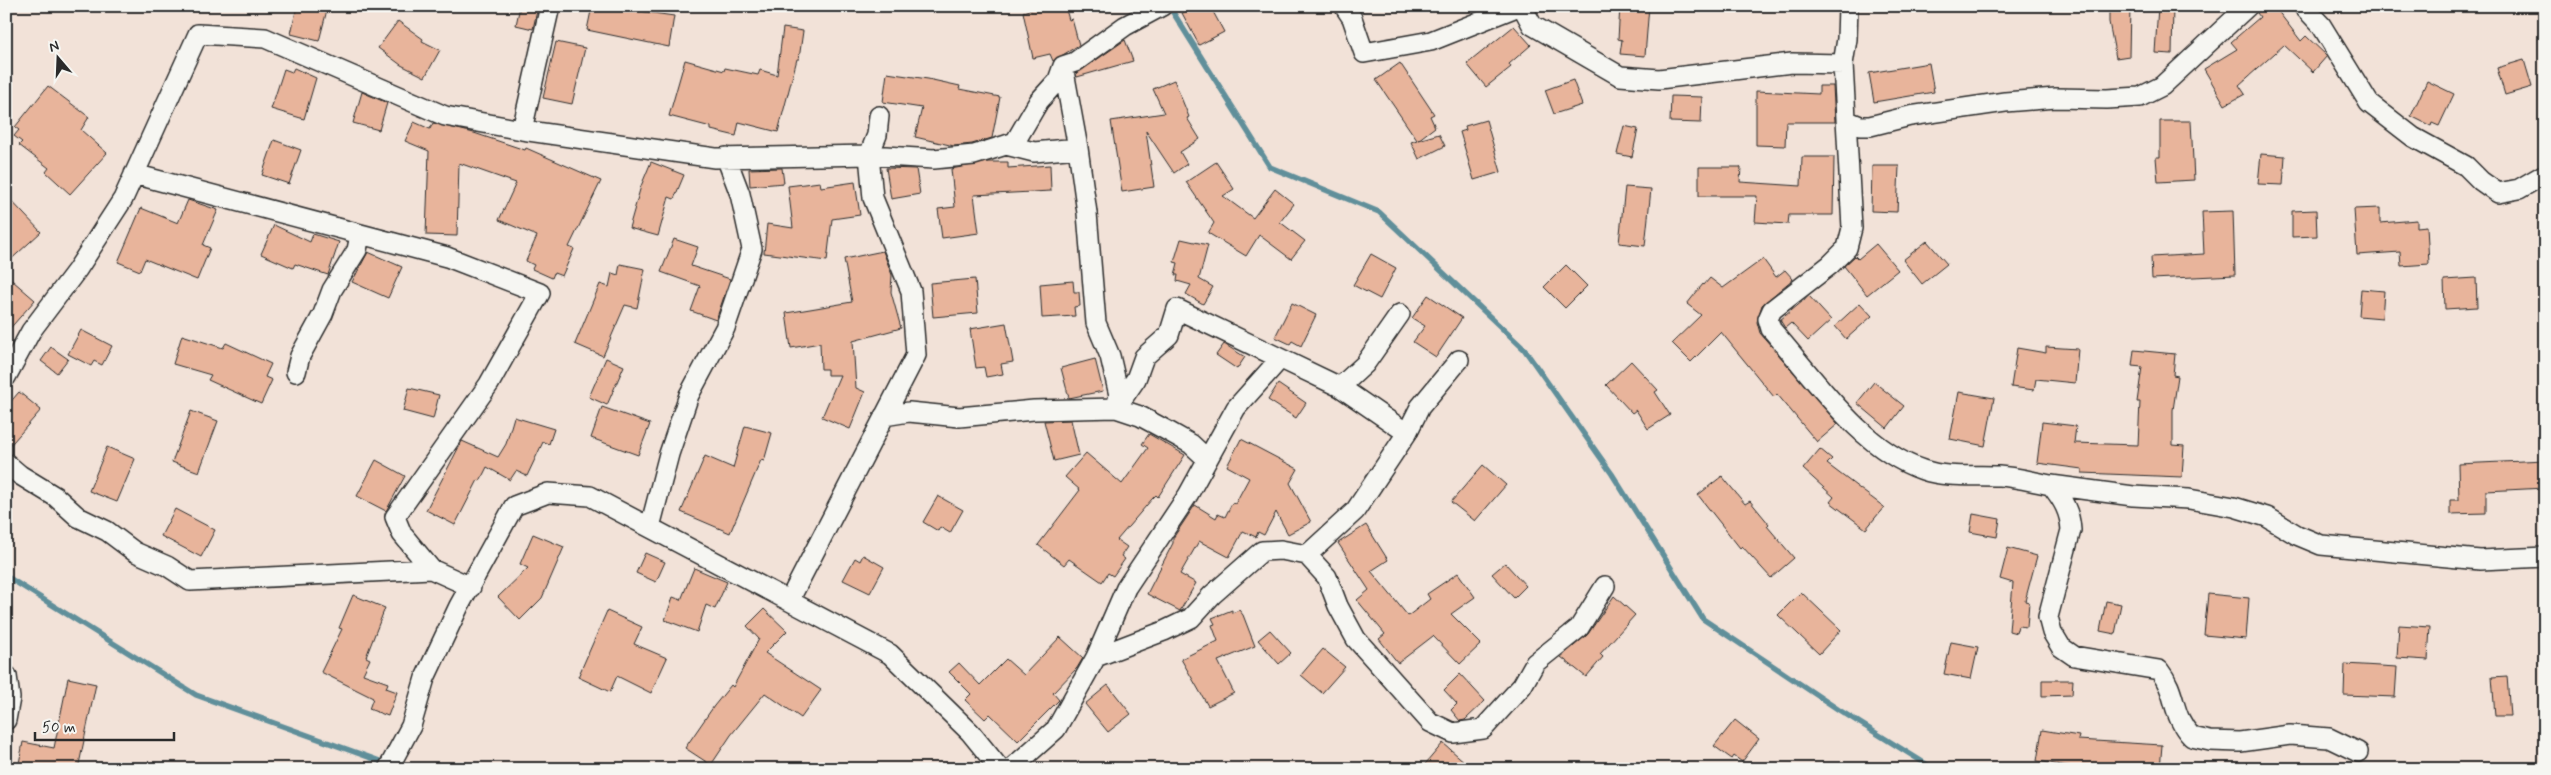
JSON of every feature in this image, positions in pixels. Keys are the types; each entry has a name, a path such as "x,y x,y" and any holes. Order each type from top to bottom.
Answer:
{"street":[{"path":"522,130 550,6"},
{"path":"1063,66 1075,62 1125,26 1162,6"},
{"path":"1344,6 1352,18 1364,53 1431,41 1521,6 1532,25 1620,76 1658,79 1792,63 1843,64"},
{"path":"1848,6 1848,39 1843,64 1848,121 1852,228 1846,248 1830,265 1772,310 1768,319 1771,329 1858,430 1896,458 1923,470 1948,474 2002,476 2051,485 2134,496 2189,499 2234,507 2267,517 2296,535 2321,546 2480,560 2545,557"},
{"path":"1848,121 1860,126 1870,126 1910,116 2005,102 2056,98 2107,99 2140,96 2162,86 2248,6"},
{"path":"2303,6 2321,25 2369,103 2413,137 2466,166 2481,181 2498,193 2519,190 2545,174"},
{"path":"6,377 30,331 77,270 123,199 198,34 265,38 445,116 522,130 715,158 869,155 934,159 974,155 1015,142 1039,101 1058,80 1063,66"},
{"path":"1063,66 1078,148 1087,213 1096,323 1110,356 1119,394 1116,408"},
{"path":"790,599 916,355 910,291 873,198 869,155 877,135 880,116"},
{"path":"1006,145 1034,152 1078,148"},
{"path":"650,527 669,454 689,395 724,328 752,249 740,194 726,157"},
{"path":"134,174 447,257 540,293 490,384 395,517 402,534 431,569 471,587"},
{"path":"296,372 300,356 323,314 332,290 357,250 360,235"},
{"path":"1116,408 1136,379 1144,357 1169,335 1177,309 1279,360 1305,368 1340,387 1407,433"},
{"path":"1340,387 1365,364 1400,314"},
{"path":"1011,769 1056,730 1096,657 1126,588 1164,532 1236,408 1279,360"},
{"path":"1307,555 1355,511 1407,433 1420,407 1459,360"},
{"path":"884,416 909,412 959,417 1034,410 1116,408 1140,416 1166,430 1190,444 1208,459"},
{"path":"6,463 20,475 56,497 78,518 107,531 135,552 167,566 190,581 431,569"},
{"path":"2051,485 2062,500 2070,516 2070,530 2048,617 2052,632 2061,647 2074,656 2159,670 2172,691 2177,718 2192,737 2210,741 2240,742 2290,735 2329,738 2358,752"},
{"path":"388,769 411,726 425,678 459,606 514,506 548,494 590,496 790,599 890,654 970,732 1000,769"},
{"path":"1096,657 1164,631 1191,618 1212,595 1262,551 1281,550 1307,555 1327,577 1338,606 1356,639 1430,722 1453,733 1483,729 1522,686 1535,662 1579,628 1605,586"},
{"path":"6,676 10,698 6,720"}],"building":[{"path":"297,6 328,6 319,41 291,34"},
{"path":"520,6 538,6 533,29 516,25"},
{"path":"592,6 633,6 632,10 674,16 669,47 587,30"},
{"path":"1031,6 1065,6 1069,20 1072,19 1079,45 1053,61 1050,54 1033,58 1023,12 1032,9"},
{"path":"1196,6 1210,6 1224,32 1199,45 1182,13"},
{"path":"1620,6 1649,6 1645,56 1620,54 1622,40 1618,39"},
{"path":"2109,6 2130,6 2129,56 2116,58 2109,22"},
{"path":"2158,6 2173,6 2172,54 2155,53"},
{"path":"2266,6 2274,6 2301,41 2306,36 2327,56 2313,72 2284,45 2239,85 2245,94 2225,105 2204,69 2237,49 2231,42 2260,17 2257,13"},
{"path":"398,21 423,39 422,41 440,50 425,77 401,65 378,48"},
{"path":"1514,26 1531,45 1509,64 1511,67 1486,87 1467,64"},
{"path":"783,28 803,31 799,59 797,59 778,132 739,122 736,136 669,116 685,60 724,71 725,68 758,75 760,70 777,75"},
{"path":"1125,40 1133,61 1077,77 1076,74"},
{"path":"556,42 585,48 572,104 543,98"},
{"path":"2524,60 2532,87 2505,95 2497,68"},
{"path":"1400,63 1434,114 1430,116 1435,127 1418,140 1439,134 1445,146 1419,159 1411,142 1417,140 1376,80"},
{"path":"1929,63 1934,92 1874,102 1869,73"},
{"path":"294,68 316,78 304,119 271,109 284,69 292,72"},
{"path":"887,73 928,79 960,86 959,89 1000,97 992,138 972,144 954,146 915,137 922,108 883,102"},
{"path":"1174,80 1189,117 1187,118 1200,139 1180,152 1187,164 1174,173 1146,131 1154,187 1122,192 1111,121 1164,113 1153,89"},
{"path":"1573,80 1582,105 1554,114 1545,90"},
{"path":"2427,81 2454,94 2439,126 2432,123 2431,126 2411,116"},
{"path":"48,86 89,117 81,130 107,153 70,194 46,172 49,168 19,145 22,142 14,136 19,130 15,127"},
{"path":"1819,86 1833,86 1835,122 1786,122 1785,146 1756,145 1756,91 1819,94"},
{"path":"362,92 387,103 379,130 353,123"},
{"path":"1671,96 1702,97 1701,123 1670,122"},
{"path":"1486,120 1501,172 1474,180 1460,132 1466,130 1465,126"},
{"path":"2160,121 2191,121 2194,180 2158,182 2156,157 2160,157"},
{"path":"414,122 430,129 433,123 474,133 525,150 526,148 601,181 569,247 574,249 562,276 554,273 552,278 532,269 534,265 526,261 537,236 499,220 516,183 459,163 457,236 426,235 429,151 405,141"},
{"path":"1624,126 1638,129 1632,157 1617,154"},
{"path":"274,140 301,150 289,184 262,175"},
{"path":"2261,154 2285,156 2283,185 2258,184"},
{"path":"1802,157 1834,157 1833,215 1789,215 1788,224 1755,222 1757,196 1699,196 1699,167 1741,167 1740,182 1801,186"},
{"path":"651,162 684,175 674,199 669,197 658,236 629,228 641,186"},
{"path":"988,162 1008,162 1008,168 1050,165 1051,191 974,195 979,233 942,238 938,209 955,207 951,169"},
{"path":"1216,162 1234,189 1223,196 1253,218 1275,189 1294,204 1280,222 1305,241 1291,259 1259,235 1246,256 1208,233 1214,223 1186,182"},
{"path":"1872,166 1899,166 1897,212 1871,211"},
{"path":"782,168 784,183 750,186 749,169"},
{"path":"886,168 916,169 920,194 891,199"},
{"path":"820,182 821,187 855,182 860,215 832,219 827,261 764,253 767,224 793,228 788,186"},
{"path":"1625,187 1651,189 1645,246 1619,243"},
{"path":"6,195 41,232 6,264"},
{"path":"188,200 218,210 203,245 210,248 197,280 145,259 140,271 118,262 141,208 178,223"},
{"path":"2380,208 2380,223 2417,220 2417,227 2427,226 2429,264 2401,266 2400,252 2357,255 2354,209"},
{"path":"2316,210 2317,236 2292,237 2292,211"},
{"path":"2233,211 2235,275 2152,279 2151,257 2204,254 2202,212"},
{"path":"274,225 310,242 313,234 339,242 328,275 295,264 293,268 261,254"},
{"path":"674,239 698,247 691,266 730,279 716,320 691,311 700,286 661,272"},
{"path":"1181,239 1208,245 1199,279 1213,287 1203,304 1186,294 1191,285 1177,281 1178,275 1175,275 1178,263 1174,262"},
{"path":"1927,241 1947,264 1922,284 1903,260"},
{"path":"1876,244 1898,270 1867,295 1844,266 1855,256 1858,259"},
{"path":"883,251 892,275 891,292 901,328 853,341 856,388 865,392 850,429 822,417 840,375 827,375 827,369 821,369 820,343 791,348 786,313 852,302 844,259"},
{"path":"368,252 402,267 388,298 352,282"},
{"path":"1371,254 1396,268 1380,299 1353,285"},
{"path":"1763,259 1776,277 1785,270 1793,279 1762,305 1757,322 1760,333 1838,424 1817,442 1777,394 1774,397 1721,332 1691,362 1672,343 1701,315 1687,304 1703,284 1710,278 1723,288"},
{"path":"620,264 645,269 637,308 625,305 603,356 575,344 600,284 609,287 612,273 618,275"},
{"path":"1566,265 1587,286 1565,308 1544,287"},
{"path":"6,275 35,300 6,333"},
{"path":"2476,278 2477,307 2445,309 2444,280"},
{"path":"975,279 978,313 933,317 930,283"},
{"path":"1073,281 1074,292 1079,292 1080,306 1074,307 1075,316 1042,318 1040,284"},
{"path":"2361,289 2384,291 2382,318 2359,316"},
{"path":"1428,295 1462,318 1436,357 1413,342 1425,326 1412,318"},
{"path":"1809,296 1831,320 1808,341 1791,323 1785,328 1780,320"},
{"path":"1292,303 1316,315 1301,346 1292,341 1290,344 1275,337"},
{"path":"1860,303 1872,316 1846,339 1835,326"},
{"path":"1006,323 1013,362 1001,364 1003,374 986,377 984,367 976,368 970,329"},
{"path":"81,330 112,346 102,365 94,361 91,366 68,354"},
{"path":"182,335 223,348 226,343 271,364 265,377 272,380 261,404 208,380 211,375 173,364"},
{"path":"1224,344 1245,357 1237,369 1216,355"},
{"path":"51,347 68,359 57,373 41,361"},
{"path":"2046,347 2078,349 2075,383 2036,379 2034,390 2011,387 2017,348 2046,353"},
{"path":"2134,350 2175,354 2173,375 2178,376 2173,410 2173,445 2184,446 2182,477 2082,473 2082,469 2037,463 2042,422 2076,426 2074,443 2138,445 2140,402 2137,402 2142,367 2132,366"},
{"path":"606,358 624,366 607,405 589,397"},
{"path":"1095,359 1103,391 1069,398 1061,368"},
{"path":"1631,361 1658,390 1655,392 1670,415 1648,429 1636,410 1632,413 1606,385"},
{"path":"1874,382 1904,406 1887,428 1857,403"},
{"path":"1278,384 1306,403 1296,418 1268,400"},
{"path":"409,388 439,395 433,419 403,411"},
{"path":"19,392 41,410 6,450 6,407"},
{"path":"1959,392 1994,398 1985,446 1950,439"},
{"path":"602,407 650,424 638,455 591,438"},
{"path":"191,411 218,421 199,472 172,462"},
{"path":"514,417 554,429 549,444 543,442 527,476 516,471 510,480 487,467 480,481 478,480 455,525 426,510 462,441 498,457 506,444"},
{"path":"1071,420 1079,455 1054,461 1044,421"},
{"path":"745,426 772,433 764,461 761,460 730,533 681,512 705,456 733,468"},
{"path":"1149,434 1185,455 1158,497 1156,495 1152,499 1117,540 1127,547 1121,556 1125,559 1113,576 1108,573 1102,582 1069,559 1064,565 1038,545 1080,490 1065,477 1086,453 1122,484 1148,448 1142,444"},
{"path":"1241,439 1298,469 1290,483 1311,522 1288,534 1276,512 1264,535 1258,532 1256,537 1243,531 1229,557 1199,541 1180,574 1196,583 1180,611 1147,594 1173,543 1173,538 1195,505 1216,518 1218,514 1225,517 1232,503 1235,504 1249,478 1227,466"},
{"path":"107,447 135,459 117,502 89,491"},
{"path":"1820,449 1832,459 1827,464 1884,507 1866,529 1830,502 1834,497 1803,469"},
{"path":"376,460 405,476 386,511 357,496"},
{"path":"2545,460 2545,488 2486,491 2486,513 2450,514 2450,500 2459,500 2458,464"},
{"path":"1483,465 1506,485 1475,521 1451,502"},
{"path":"1722,476 1745,504 1750,501 1769,524 1767,526 1794,558 1771,578 1742,546 1740,548 1698,495"},
{"path":"938,496 963,510 950,533 940,527 938,531 923,522"},
{"path":"175,509 215,530 201,557 161,536"},
{"path":"1973,514 2000,519 1997,537 1970,532"},
{"path":"1366,525 1388,560 1371,571 1408,616 1430,599 1427,594 1458,573 1475,597 1451,614 1481,644 1460,664 1433,636 1398,663 1379,639 1385,634 1357,600 1369,590 1338,543"},
{"path":"533,534 564,547 542,598 520,620 498,597 528,568 520,564"},
{"path":"2008,548 2037,556 2025,601 2029,602 2027,627 2018,626 2016,633 2009,631 2013,583 2000,579"},
{"path":"645,553 665,562 656,582 636,573"},
{"path":"863,555 884,567 870,593 843,580 855,558 860,561"},
{"path":"1505,563 1526,586 1514,598 1492,574"},
{"path":"694,568 727,582 715,609 706,605 697,632 665,620 673,597 681,600"},
{"path":"1801,592 1841,630 1819,654 1778,615"},
{"path":"2208,594 2249,598 2246,639 2204,635"},
{"path":"353,595 385,608 366,657 370,659 363,674 388,683 386,688 397,692 388,716 369,709 373,698 321,672 342,629 339,628"},
{"path":"1614,596 1635,615 1600,654 1603,657 1586,677 1561,657 1588,634"},
{"path":"2106,601 2121,604 2115,634 2100,631"},
{"path":"764,609 787,631 765,653 821,690 801,718 765,693 731,735 711,765 685,748 714,706 731,685 733,687 759,639 747,626"},
{"path":"1232,610 1232,613 1239,610 1243,615 1255,646 1218,661 1234,693 1208,706 1181,659 1218,641 1212,625 1215,624 1212,618"},
{"path":"607,611 642,627 634,644 667,658 651,693 617,676 610,692 578,677"},
{"path":"2399,625 2430,627 2428,660 2397,658"},
{"path":"1270,630 1291,653 1279,664 1258,640"},
{"path":"1060,637 1083,658 1077,668 1053,693 1059,700 1018,741 990,714 985,719 965,700 971,694 949,672 959,663 980,685 1006,659 1024,675"},
{"path":"1951,642 1978,647 1971,679 1944,674"},
{"path":"1323,649 1345,667 1322,693 1301,675"},
{"path":"2345,664 2397,667 2395,697 2344,695"},
{"path":"1460,674 1485,701 1465,720 1460,721 1451,710 1457,704 1444,690"},
{"path":"2507,676 2510,716 2495,716 2492,677"},
{"path":"68,678 96,684 78,769 18,769 23,742 54,748"},
{"path":"2042,680 2073,680 2072,695 2042,696"},
{"path":"1108,685 1131,714 1108,732 1085,704"},
{"path":"1735,720 1759,739 1742,762 1734,756 1732,759 1714,746"},
{"path":"2042,730 2079,736 2078,740 2162,745 2160,769 2080,768 2037,761"},
{"path":"1443,743 1473,769 1421,769"}],"waterway":[{"path":"1169,6 1270,167 1379,212 1524,349 1612,474 1703,619 1839,710 1934,769"},
{"path":"6,576 196,695 402,769"}]}
